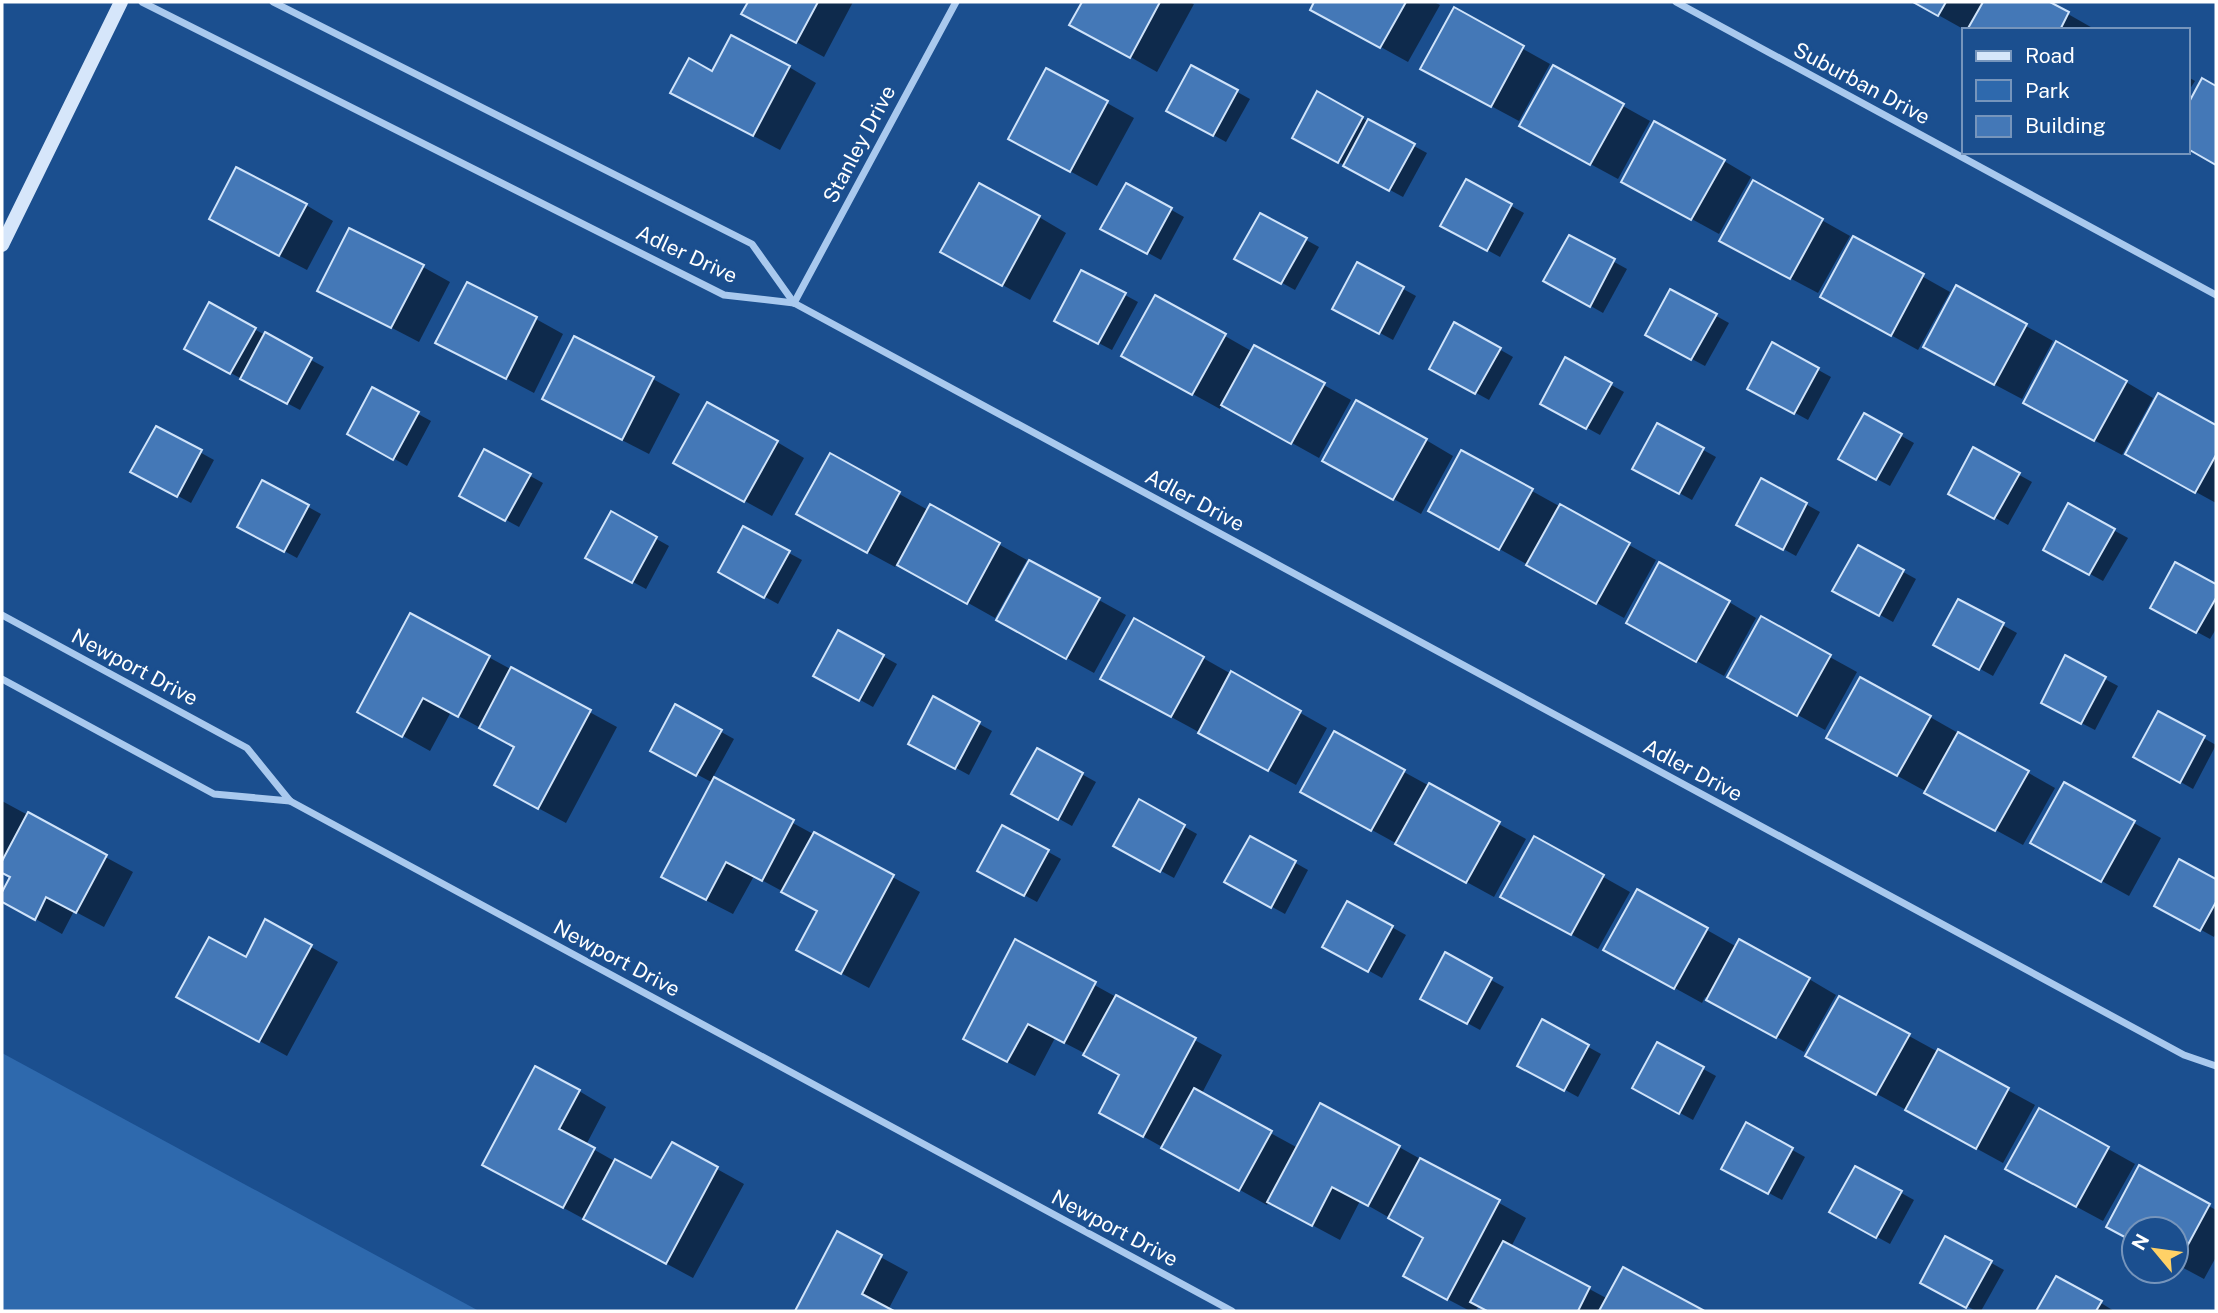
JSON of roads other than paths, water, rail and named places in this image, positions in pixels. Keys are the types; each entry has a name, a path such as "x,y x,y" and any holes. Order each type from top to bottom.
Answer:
{"main road":[{"path":"2,245 121,2"}],"street":[{"name":"Adler Drive","path":"142,2 724,295 794,303 2184,1055 2216,1066"},
{"path":"274,2 752,244 794,303"},
{"name":"Stanley Drive","path":"794,303 956,2"},
{"name":"Suburban Drive","path":"1676,2 2216,295"},
{"name":"Newport Drive","path":"2,615 247,748 290,801 1232,1311"},
{"path":"2,679 214,794 290,801"}]}
